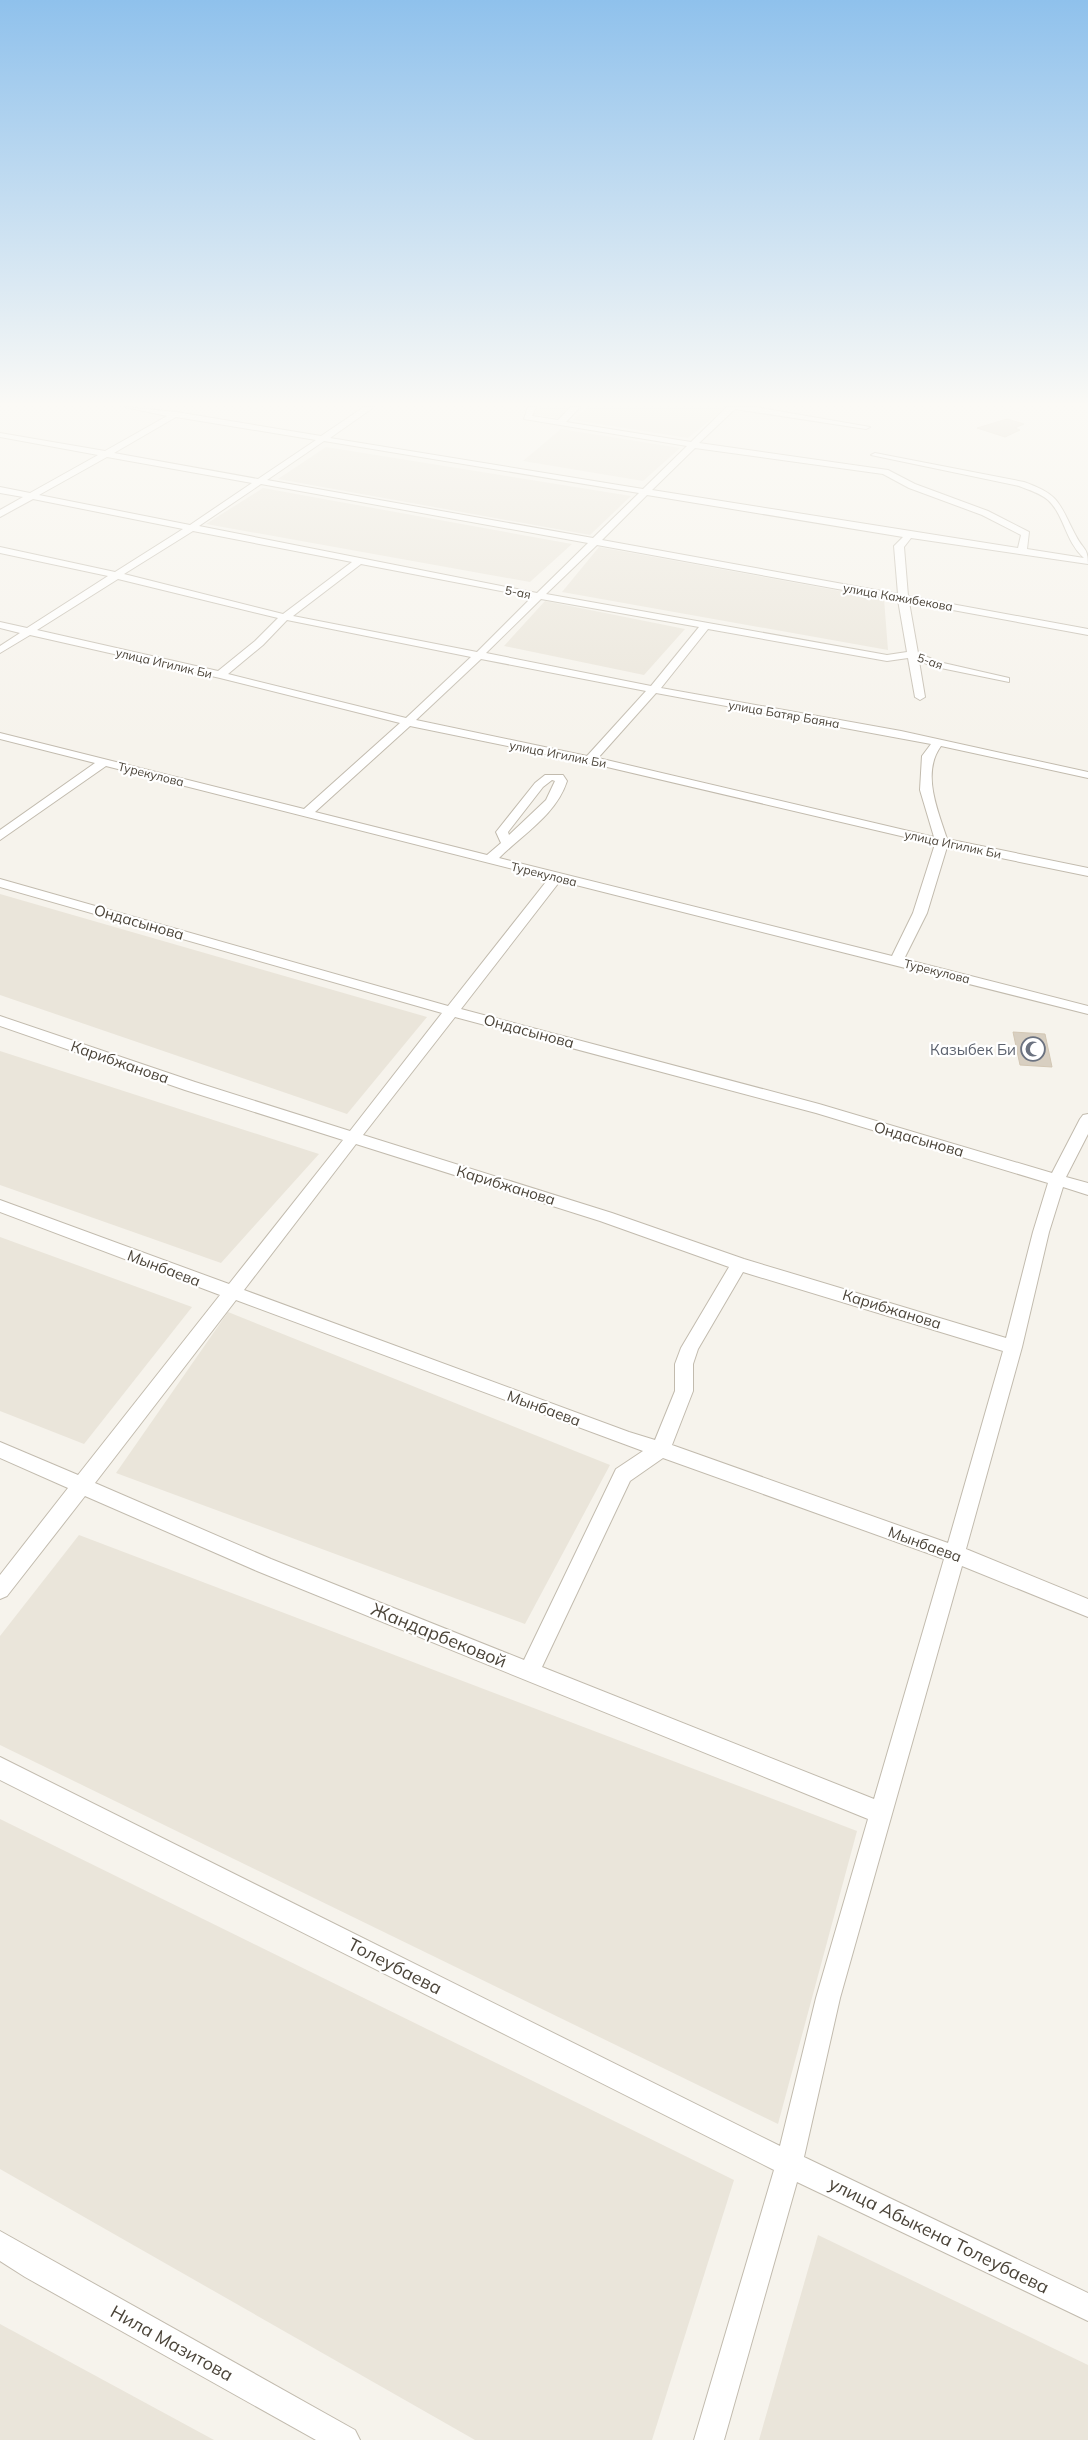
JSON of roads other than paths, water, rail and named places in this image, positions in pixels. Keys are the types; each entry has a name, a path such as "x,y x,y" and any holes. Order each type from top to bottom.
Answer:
{"street":[{"name":"5-ая","path":"160,521 540,596 705,626 887,658 911,654 936,664 1005,680"},
{"path":"0,650 201,521"},
{"name":"улица Кажибекова","path":"475,521 1088,632"},
{"path":"306,813 408,722 617,521"},
{"path":"822,521 1088,561"},
{"path":"999,521 1026,534 1022,551"},
{"path":"1064,521 1079,550 1088,556"},
{"path":"908,535 906,542 899,546 903,598 911,654 920,697"},
{"name":"улица Батяр Баяна","path":"0,550 115,575 284,617 938,743 1088,775"},
{"path":"220,675 259,643 284,617 360,560"},
{"name":"улица Игилик Би","path":"0,625 220,675 408,722 590,760 942,842 1088,872"},
{"path":"590,760 654,689 705,626"},
{"name":"Турекулова","path":"0,736 1088,1010"},
{"path":"896,961 920,913 942,842 926,790 928,756 938,743"},
{"path":"0,836 104,762"},
{"path":"489,860 506,842 519,835 550,803 560,787 561,780 559,777 549,777 538,785 502,832 506,842"},
{"path":"0,1590 556,877"},
{"name":"Ондасынова","path":"0,883 451,1010 819,1109 1088,1189"},
{"name":"Карибжанова","path":"0,1022 190,1086 606,1216 740,1264 1013,1347"},
{"path":"709,2440 790,2164 828,1998 1013,1347 1041,1232 1057,1180 1088,1119"},
{"name":"Мынбаева","path":"0,1206 232,1294 627,1439 661,1449 955,1554 1088,1608"},
{"path":"529,1672 623,1475 661,1449 684,1391 684,1364 690,1348 740,1264"},
{"name":"Жандарбековой","path":"0,1450 264,1565 881,1813"},
{"name":"Толеубаева","path":"0,1768 790,2164"},
{"name":"улица Абыкена Толеубаева","path":"790,2164 1088,2307"},
{"name":"Нила Мазитова","path":"0,2245 345,2440"}],"place":[{"name":"Казыбек Би","path":"1033,1049"}]}
